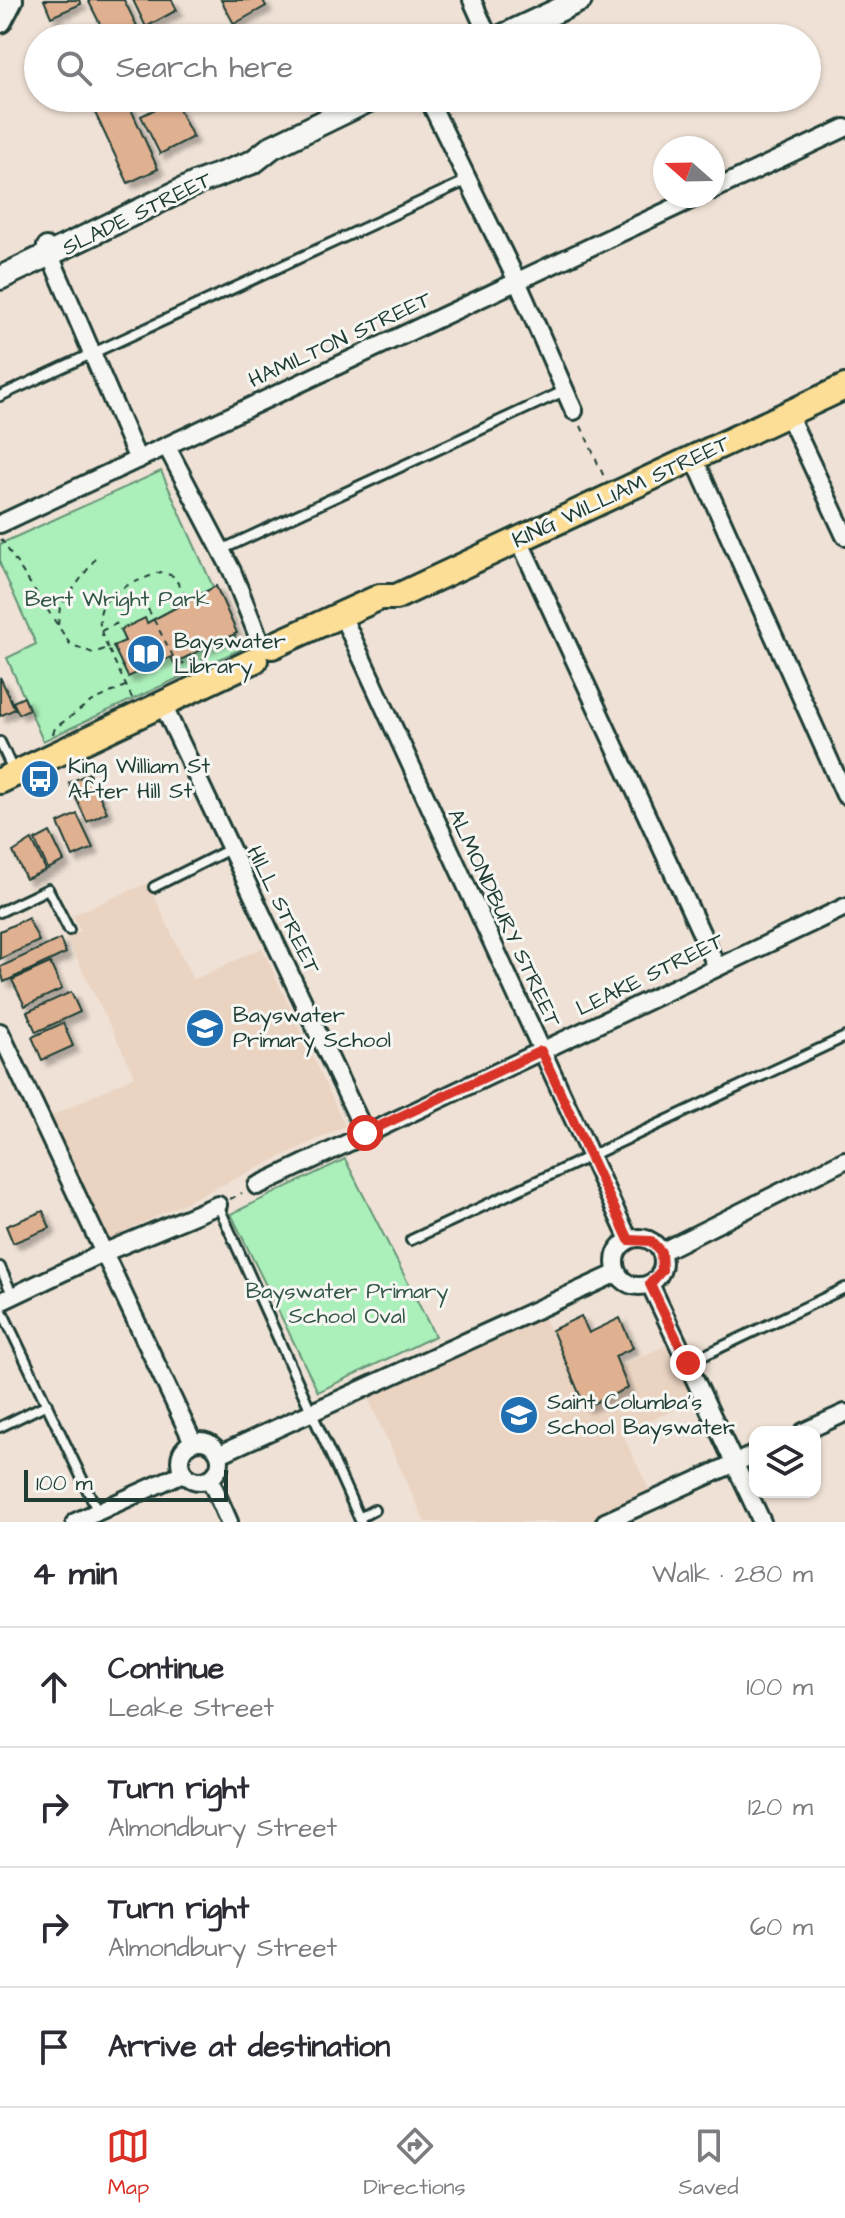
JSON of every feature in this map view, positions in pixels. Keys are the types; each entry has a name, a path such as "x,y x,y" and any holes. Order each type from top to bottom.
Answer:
{"main road":[{"name":"KING WILLIAM STREET","path":"7,777 141,716 266,653 344,620 380,597 396,597 845,387"}],"street":[{"path":"0,21 11,0"},
{"path":"472,0 483,24"},
{"path":"529,24 580,0"},
{"name":"SLADE STREET","path":"0,278 162,190 249,151 272,147 344,112"},
{"path":"435,112 517,281 574,411"},
{"path":"725,184 845,128"},
{"name":"HAMILTON STREET","path":"0,524 673,208"},
{"path":"48,251 138,460"},
{"name":"SLADE STREET","path":"0,266 48,251"},
{"path":"788,414 845,536"},
{"path":"167,447 221,550 266,653"},
{"path":"694,458 845,795"},
{"path":"519,540 717,967"},
{"name":"ALMONDBURY STREET","path":"344,620 629,1240"},
{"name":"HILL STREET","path":"163,705 365,1133"},
{"name":"LEAKE STREET","path":"257,1186 845,907"},
{"path":"0,1032 6,1064 103,1253 193,1442"},
{"path":"661,1252 845,1160"},
{"path":"4,1302 103,1253 218,1205"},
{"path":"629,1240 651,1241 661,1252 662,1270 650,1284 635,1286 617,1273 615,1258 629,1240"},
{"path":"220,1454 617,1273"},
{"path":"650,1284 762,1522"},
{"path":"816,1426 845,1413"},
{"path":"207,1441 220,1454 219,1468 210,1479 196,1481 183,1473 180,1459 193,1442 207,1441"},
{"path":"605,1522 749,1457"},
{"path":"75,1522 183,1473"},
{"path":"210,1479 229,1522"}],"lane":[{"path":"0,396 468,180"},
{"path":"221,550 564,391"},
{"path":"0,742 7,777"},
{"path":"154,887 230,849"},
{"path":"0,912 48,889 69,930"},
{"path":"411,1240 845,1037"},
{"path":"218,1205 360,1520 374,1510"},
{"path":"0,1267 4,1302 47,1404 98,1512"},
{"path":"688,1363 845,1288"},
{"path":"0,1427 47,1404"}],"path":[{"path":"574,411 613,496"},
{"path":"0,537 70,644 93,653 108,648"},
{"path":"58,626 60,607 98,555"},
{"path":"141,716 97,625 103,605 132,583 161,572 173,576 184,592"},
{"path":"148,609 184,678"},
{"path":"100,632 122,621"},
{"path":"178,665 195,658 205,658 212,667"},
{"path":"53,738 55,728 89,703 126,685"},
{"path":"218,1205 257,1186"}],"shaded area":[{"name":"Bayswater Primary School","path":"148,883 193,980 262,948 345,1126 109,1239 51,1116 135,1076 66,937 80,931 73,915"},
{"name":"Saint Columba's School Bayswater","path":"539,1308 577,1387 677,1340 704,1396 622,1434 654,1500 605,1522 425,1522 364,1389"}],"green space":[{"name":"Bert Wright Park","path":"161,471 241,649 43,741 7,658 36,644 0,564 0,544"},
{"name":"Bayswater Primary School Oval","path":"345,1159 435,1336 318,1392 231,1214"}],"building":[{"path":"44,0 79,0 81,4 51,17"},
{"path":"88,0 124,0 136,24 100,24"},
{"path":"133,0 172,0 177,10 151,24 145,24"},
{"path":"221,0 263,0 266,6 234,24"},
{"path":"95,112 132,112 158,169 128,183"},
{"path":"149,112 180,112 193,137 160,154 141,116"},
{"path":"216,586 237,633 174,663 171,657 128,677 113,646 125,641 120,630 145,618 147,623"},
{"path":"0,677 15,709 0,716"},
{"path":"24,697 29,709 19,714 13,702"},
{"path":"89,773 107,812 87,822 69,783"},
{"path":"77,814 93,848 73,857 58,823"},
{"path":"50,832 64,861 48,869 35,840"},
{"path":"32,840 46,870 26,879 13,852"},
{"path":"28,918 39,941 0,959 0,931"},
{"path":"60,939 66,953 4,982 0,967"},
{"path":"50,963 62,989 25,1006 12,980"},
{"path":"71,992 80,1012 36,1032 27,1012"},
{"path":"63,1023 73,1046 42,1060 32,1037"},
{"path":"43,1211 50,1228 13,1243 6,1226"},
{"path":"581,1316 589,1333 620,1318 633,1348 615,1356 628,1388 585,1407 552,1330"}],"place":[{"name":"Bayswater Library","path":"146,654"},
{"name":"King William St After Hill St","path":"40,779"},
{"name":"Bayswater Primary School","path":"205,1028"},
{"name":"Saint Columba's School Bayswater","path":"519,1415"}],"route":[{"path":"365,1133 541,1051 629,1240 644,1238 661,1252 662,1270 650,1284 688,1363"}]}
